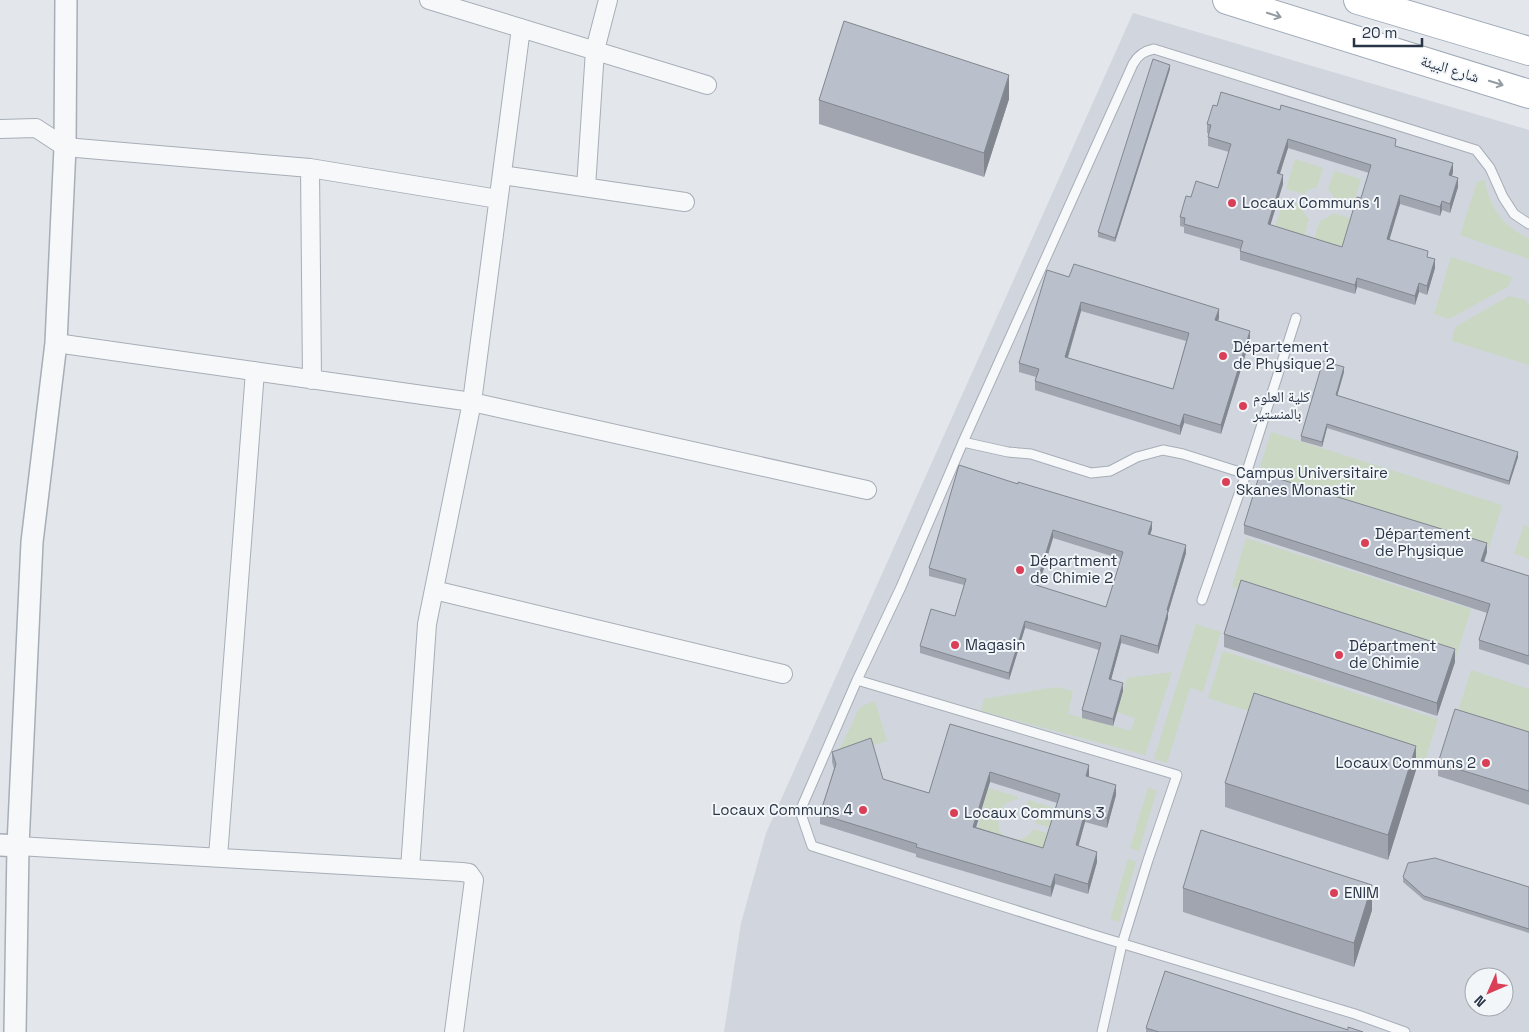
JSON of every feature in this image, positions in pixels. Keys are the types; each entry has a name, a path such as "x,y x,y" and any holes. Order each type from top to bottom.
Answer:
{"main road":[{"name":"شارع البيئة","path":"1227,0 1529,94"},
{"path":"1358,0 1529,51"}],"street":[{"path":"15,1032 9,846 32,542 56,343 65,147 66,0"},
{"path":"430,0 707,85"},
{"path":"586,187 595,50 608,0"},
{"path":"410,869 427,624 472,402 521,28"},
{"path":"0,129 36,128 65,147 310,168 498,200"},
{"path":"310,168 312,380"},
{"path":"502,175 685,202"},
{"path":"56,343 472,402 867,490"},
{"path":"218,857 255,371"},
{"path":"434,590 783,674"},
{"path":"9,846 469,873 474,880 454,1032"}],"lane":[{"path":"1405,1032 1354,1014 1122,944 812,846 800,810 1136,58 1154,49 1476,150 1490,168 1503,197 1514,214 1529,224"},
{"path":"1202,600 1246,474 1296,318"},
{"path":"963,442 1008,452 1031,454 1090,473 1110,471 1136,457 1163,450 1183,454 1246,474"},
{"path":"858,680 1177,775 1122,944 1102,1032"}],"shaded area":[{"name":"Campus Universitaire Skanes Monastir","path":"1133,13 1529,130 1529,1032 724,1032 741,923 766,833"}],"green space":[{"path":"1295,159 1323,168 1317,187 1310,189 1304,194 1286,189"},
{"path":"1334,171 1361,179 1352,208 1335,203 1333,195 1328,190"},
{"path":"1485,180 1490,199 1505,223 1529,238 1529,259 1460,235 1477,182"},
{"path":"1284,199 1301,204 1304,213 1309,219 1304,237 1275,227"},
{"path":"1333,213 1350,218 1342,248 1314,239 1320,221"},
{"path":"1451,257 1512,277 1509,286 1449,319 1434,314"},
{"path":"1509,296 1526,300 1529,306 1529,365 1452,341 1455,327"},
{"path":"1271,432 1502,505 1489,548 1278,482 1281,474 1260,467"},
{"path":"1524,525 1529,527 1529,559 1514,554"},
{"path":"1246,538 1471,609 1456,657 1232,587"},
{"path":"1196,624 1221,632 1203,692 1190,688 1167,763 1154,759"},
{"path":"1223,651 1438,719 1423,767 1208,698"},
{"path":"1471,670 1529,689 1529,742 1456,718"},
{"path":"1172,672 1145,755 981,711 984,699 1056,687 1073,691 1068,714 1131,731 1135,718 1117,712 1127,678"},
{"path":"875,701 887,741 840,756 839,750 858,711 862,706"},
{"path":"989,788 1018,797 1016,800 1006,803 1000,812 983,807"},
{"path":"1148,788 1157,790 1139,851 1130,848"},
{"path":"1028,800 1057,809 1051,828 1035,823 1033,810 1027,804"},
{"path":"982,813 998,818 999,830 1005,837 976,831"},
{"path":"1033,829 1049,834 1043,852 1015,844 1016,840 1026,837"},
{"path":"1128,859 1136,862 1119,922 1110,919"}],"building":[{"path":"844,21 1009,75 984,153 819,100"},
{"path":"1153,59 1170,65 1115,238 1098,232"},
{"name":"Locaux Communs 1","path":"1221,92 1280,110 1281,105 1396,139 1395,146 1453,163 1449,175 1458,178 1450,204 1442,201 1440,207 1400,195 1387,239 1428,251 1427,257 1435,259 1427,286 1419,283 1415,296 1357,278 1355,285 1240,251 1243,241 1184,224 1185,218 1180,217 1186,196 1191,197 1196,181 1218,188 1231,144 1208,137 1211,125 1207,124 1213,105 1217,106","holes":["1288,139 1371,165 1361,198 1357,197 1342,247 1268,224 1283,175 1277,173"]},
{"name":"Département de Physique 2","path":"1074,264 1219,309 1215,320 1250,331 1221,425 1184,414 1180,426 1035,381 1039,369 1019,363 1047,270 1069,277","holes":["1081,302 1189,333 1173,389 1065,357"]},
{"path":"1323,361 1344,367 1336,395 1518,452 1509,481 1327,424 1322,442 1301,436"},
{"path":"959,465 1018,484 1018,482 1152,522 1148,534 1186,545 1158,646 1121,635 1109,679 1123,683 1113,719 1082,710 1101,643 1025,621 1009,673 920,646 931,609 955,616 966,579 929,568","holes":["1053,530 1123,552 1106,607 1036,585"]},
{"name":"Département de Physique","path":"1260,473 1487,543 1481,561 1529,576 1529,656 1479,640 1490,604 1244,525"},
{"name":"Départment de Chimie","path":"1241,580 1455,649 1437,703 1224,634"},
{"path":"1254,693 1416,746 1388,835 1225,783"},
{"name":"Locaux Communs 2","path":"1455,709 1529,732 1529,791 1438,763"},
{"path":"950,724 1089,765 1086,776 1116,785 1107,818 1085,812 1076,845 1097,852 1088,884 1055,874 1051,887 916,847 917,844 820,814 836,764 832,752 871,738 883,779 929,793","holes":["990,772 1060,794 1043,848 973,827"]},
{"path":"1201,830 1372,885 1354,943 1183,888"},
{"path":"1435,858 1529,887 1529,929 1424,896 1403,877 1408,863"},
{"path":"1165,971 1348,1030 1348,1027 1363,1032 1159,1032 1146,1028"}],"place":[{"name":"Locaux Communs 1","path":"1232,203"},
{"name":"Département de Physique 2","path":"1223,356"},
{"name":"كلية العلوم بالمنستير","path":"1243,406"},
{"name":"Campus Universitaire Skanes Monastir","path":"1226,482"},
{"name":"Département de Physique","path":"1365,543"},
{"name":"Départment de Chimie 2","path":"1020,570"},
{"name":"Magasin","path":"955,645"},
{"name":"Départment de Chimie","path":"1339,655"},
{"name":"Locaux Communs 2","path":"1486,763"},
{"name":"Locaux Communs 4","path":"863,810"},
{"name":"Locaux Communs 3","path":"954,813"},
{"name":"ENIM","path":"1334,893"}]}
